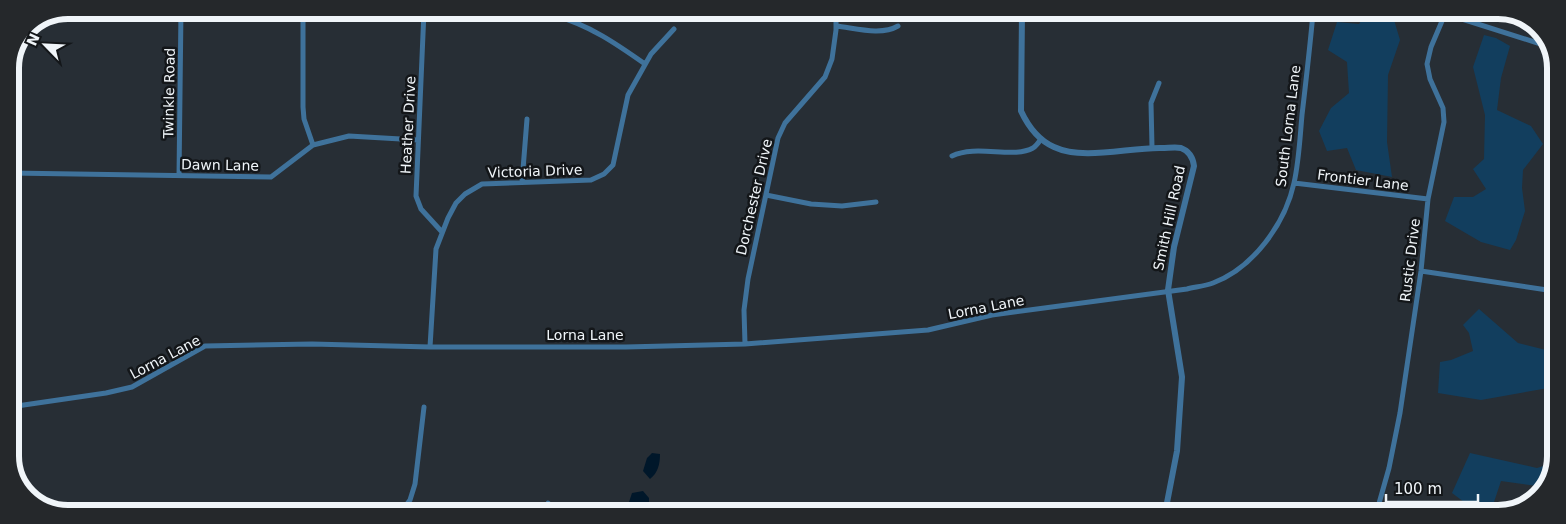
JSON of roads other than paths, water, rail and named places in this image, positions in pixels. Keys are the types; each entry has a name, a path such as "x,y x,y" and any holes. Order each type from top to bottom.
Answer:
{"street":[{"name":"Twinkle Road","path":"179,176 181,19"},
{"path":"303,19 303,107 304,119 313,145"},
{"name":"Heather Drive","path":"424,19 416,196 421,209 442,232"},
{"path":"563,19 606,38 645,64"},
{"name":"Dorchester Drive","path":"745,344 744,310 748,279 778,138 785,123 825,77 832,60 836,19"},
{"name":"Smith Hill Road","path":"1022,19 1021,111 1026,122 1041,140 1068,152 1086,153 1152,147 1180,148 1193,159 1194,166 1174,247 1168,290 1182,377 1177,451 1167,505"},
{"name":"South Lorna Lane","path":"1168,290 1187,289 1213,284 1248,261 1267,242 1279,224 1294,183 1313,19"},
{"name":"Rustic Drive","path":"1379,505 1389,468 1400,413 1421,271 1428,199 1444,122 1443,108 1430,79 1427,64 1442,19"},
{"path":"1463,19 1541,44"},
{"path":"836,26 883,31 892,30 898,26"},
{"name":"Victoria Drive","path":"430,347 436,249 456,203 465,194 482,184 591,180 604,174 613,166 628,95 651,54 674,30"},
{"path":"1152,147 1151,103 1159,83"},
{"path":"522,182 527,119"},
{"name":"Dawn Lane","path":"19,173 271,177 313,145 349,136 418,140"},
{"path":"952,156 968,151 1024,151 1033,148 1041,140"},
{"name":"Frontier Lane","path":"1294,183 1428,199"},
{"path":"766,195 811,204 842,206 876,202"},
{"path":"1421,271 1547,290"},
{"name":"Lorna Lane","path":"19,406 106,393 132,387 205,346 313,344 430,347 626,347 745,344 928,330 992,315 1168,290"},
{"path":"406,505 410,500 415,484 424,407"}]}
